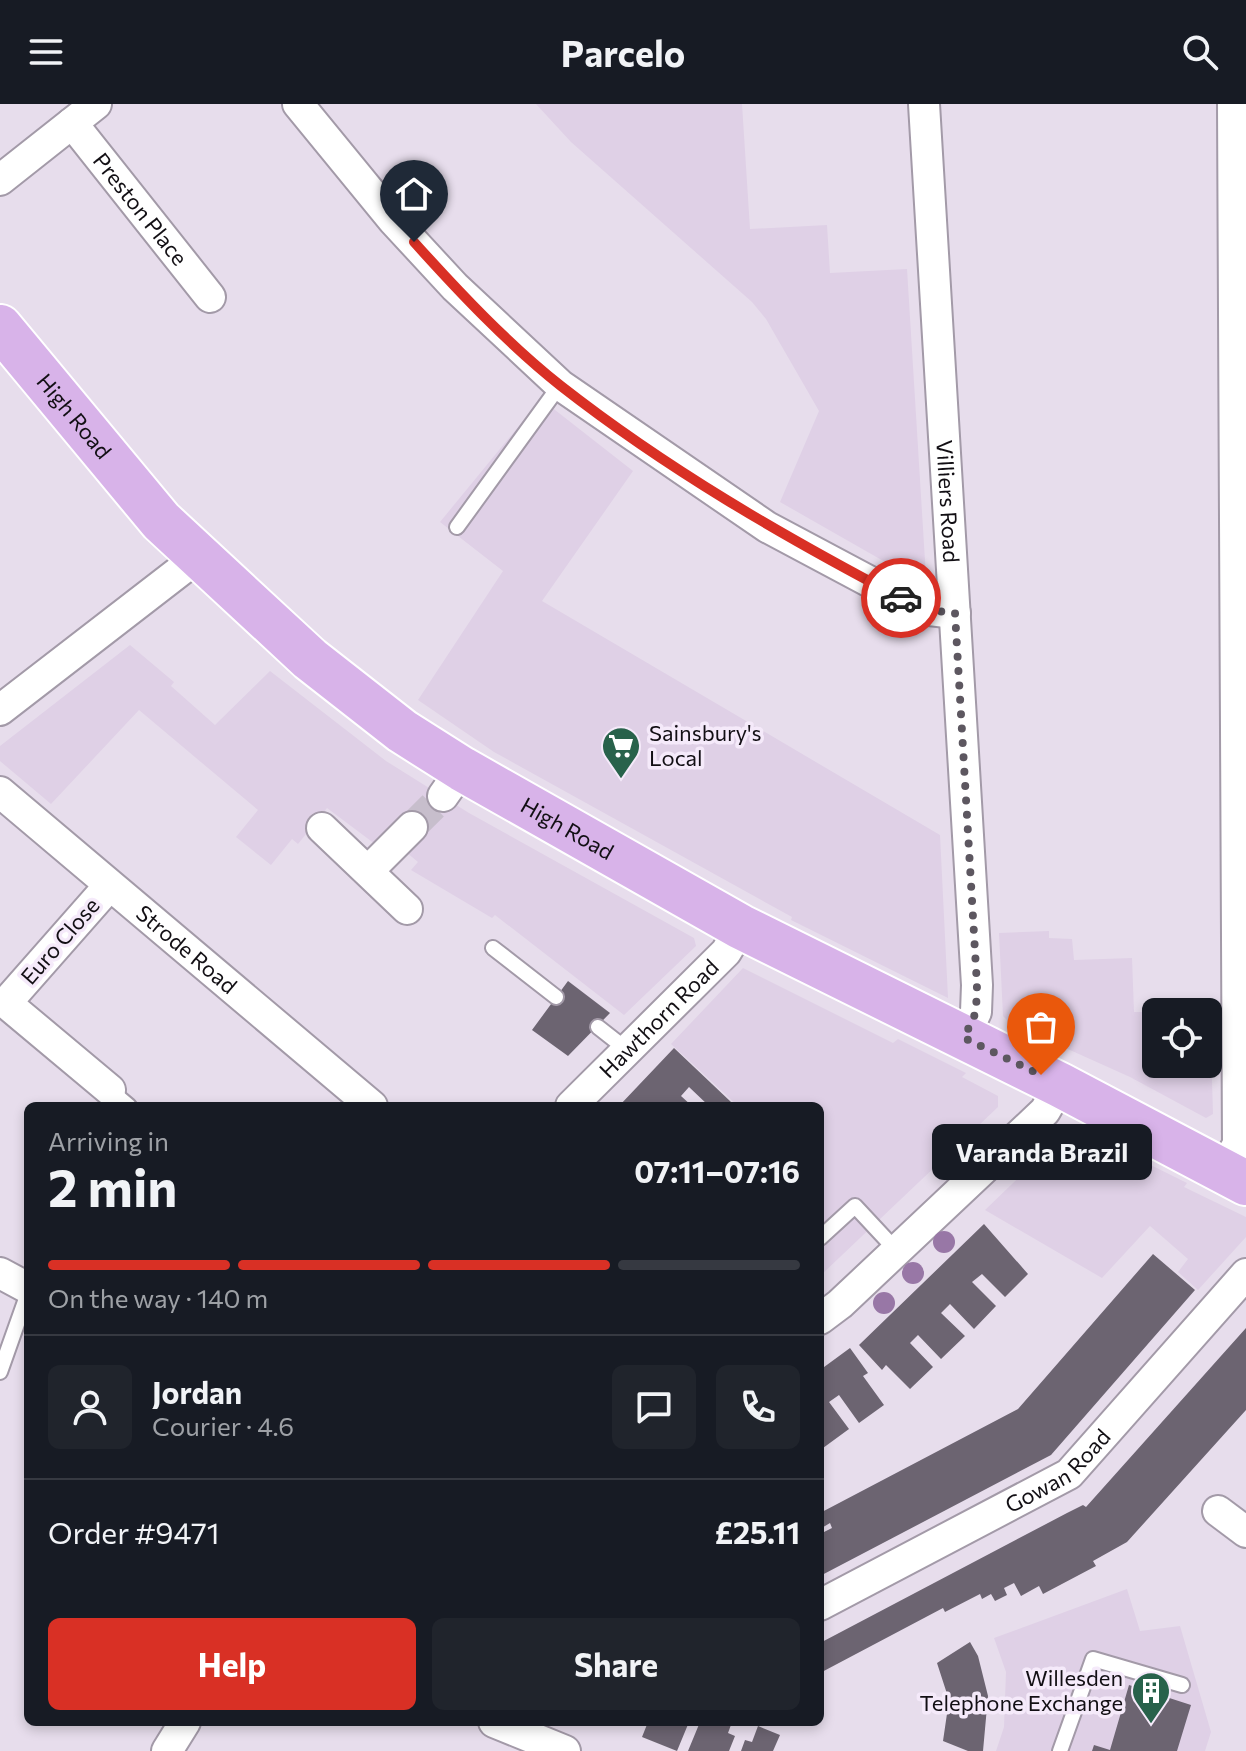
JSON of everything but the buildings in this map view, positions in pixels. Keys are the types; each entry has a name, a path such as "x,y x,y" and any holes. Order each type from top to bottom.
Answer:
{"main road":[{"name":"High Road","path":"0,327 153,511 198,557 310,659 402,731 452,783 1060,1085 1235,1177"}],"street":[{"path":"0,180 96,104"},
{"path":"298,104 393,220 455,287 560,385 767,527 921,609 955,613"},
{"name":"Villiers Road","path":"924,104 977,985 976,1012 964,1038"},
{"path":"1233,104 1238,1144 1235,1177"},
{"name":"Preston Place","path":"72,123 210,297"},
{"path":"0,710 198,557"},
{"name":"Strode Road","path":"0,792 367,1102"},
{"path":"368,871 412,827"},
{"path":"322,828 407,909"},
{"name":"Euro Close","path":"109,886 3,1001 120,1098"},
{"name":"Hawthorn Road","path":"575,1102 726,952 741,927"},
{"path":"824,1315 1045,1111 1060,1085"},
{"path":"0,1273 24,1288"},
{"name":"Gowan Road","path":"824,1603 1069,1474 1246,1274"},
{"path":"1218,1511 1246,1532"},
{"path":"167,1751 183,1726"},
{"path":"504,1726 565,1751"}],"lane":[{"path":"457,527 560,385"},
{"path":"493,948 556,997"},
{"path":"598,1027 626,1049"},
{"path":"824,1234 855,1206 896,1250"},
{"path":"0,1372 24,1303"},
{"path":"1060,1751 1093,1659 1182,1685"}],"shaded area":[{"path":"536,104 742,104 750,229 827,225 830,273 907,269 926,577 915,579 780,502 819,411 766,319 752,302 571,142"},
{"path":"541,399 633,471 542,601 940,835 948,998 791,920 792,917 494,752 418,700 503,571 440,522"},
{"path":"130,645 174,682 171,686 215,725 270,671 386,761 469,813 694,938 696,946 624,1015 495,915 492,918 411,870 418,862 400,847 391,856 327,808 298,844 292,839 271,865 236,837 258,810 139,710 51,804 0,761 0,746"},
{"path":"1049,931 1049,938 1072,939 1074,960 1132,958 1134,1012 1142,1012 1142,1078 1212,1078 1213,1114 1206,1118 1130,1077 1010,1023 1003,1016 999,933"},
{"path":"743,968 893,1043 898,1039 966,1073 962,1077 998,1096 998,1107 824,1272 824,1102 734,1102 671,1044"},
{"path":"1072,1126 1187,1183 1184,1187 1246,1217 1246,1237 1198,1290 1178,1272 1188,1259 1150,1226 1102,1278 985,1210"},
{"path":"1127,1589 1140,1631 1180,1626 1211,1732 1205,1751 996,1751 1004,1727 1006,1672 994,1638"}],"tunnel":[{"path":"412,827 443,796"}],"way so far":[{"path":"901,598 921,609 955,613 977,985 976,1012 964,1038 1041,1075"}],"place":[{"name":"Sainsbury's Local","path":"621,780"},
{"name":"Varanda Brazil","path":"1041,1075"},
{"name":"Willesden Telephone Exchange","path":"1151,1725"}],"route":[{"path":"414,242 455,287 560,385 767,527 901,598"}]}
